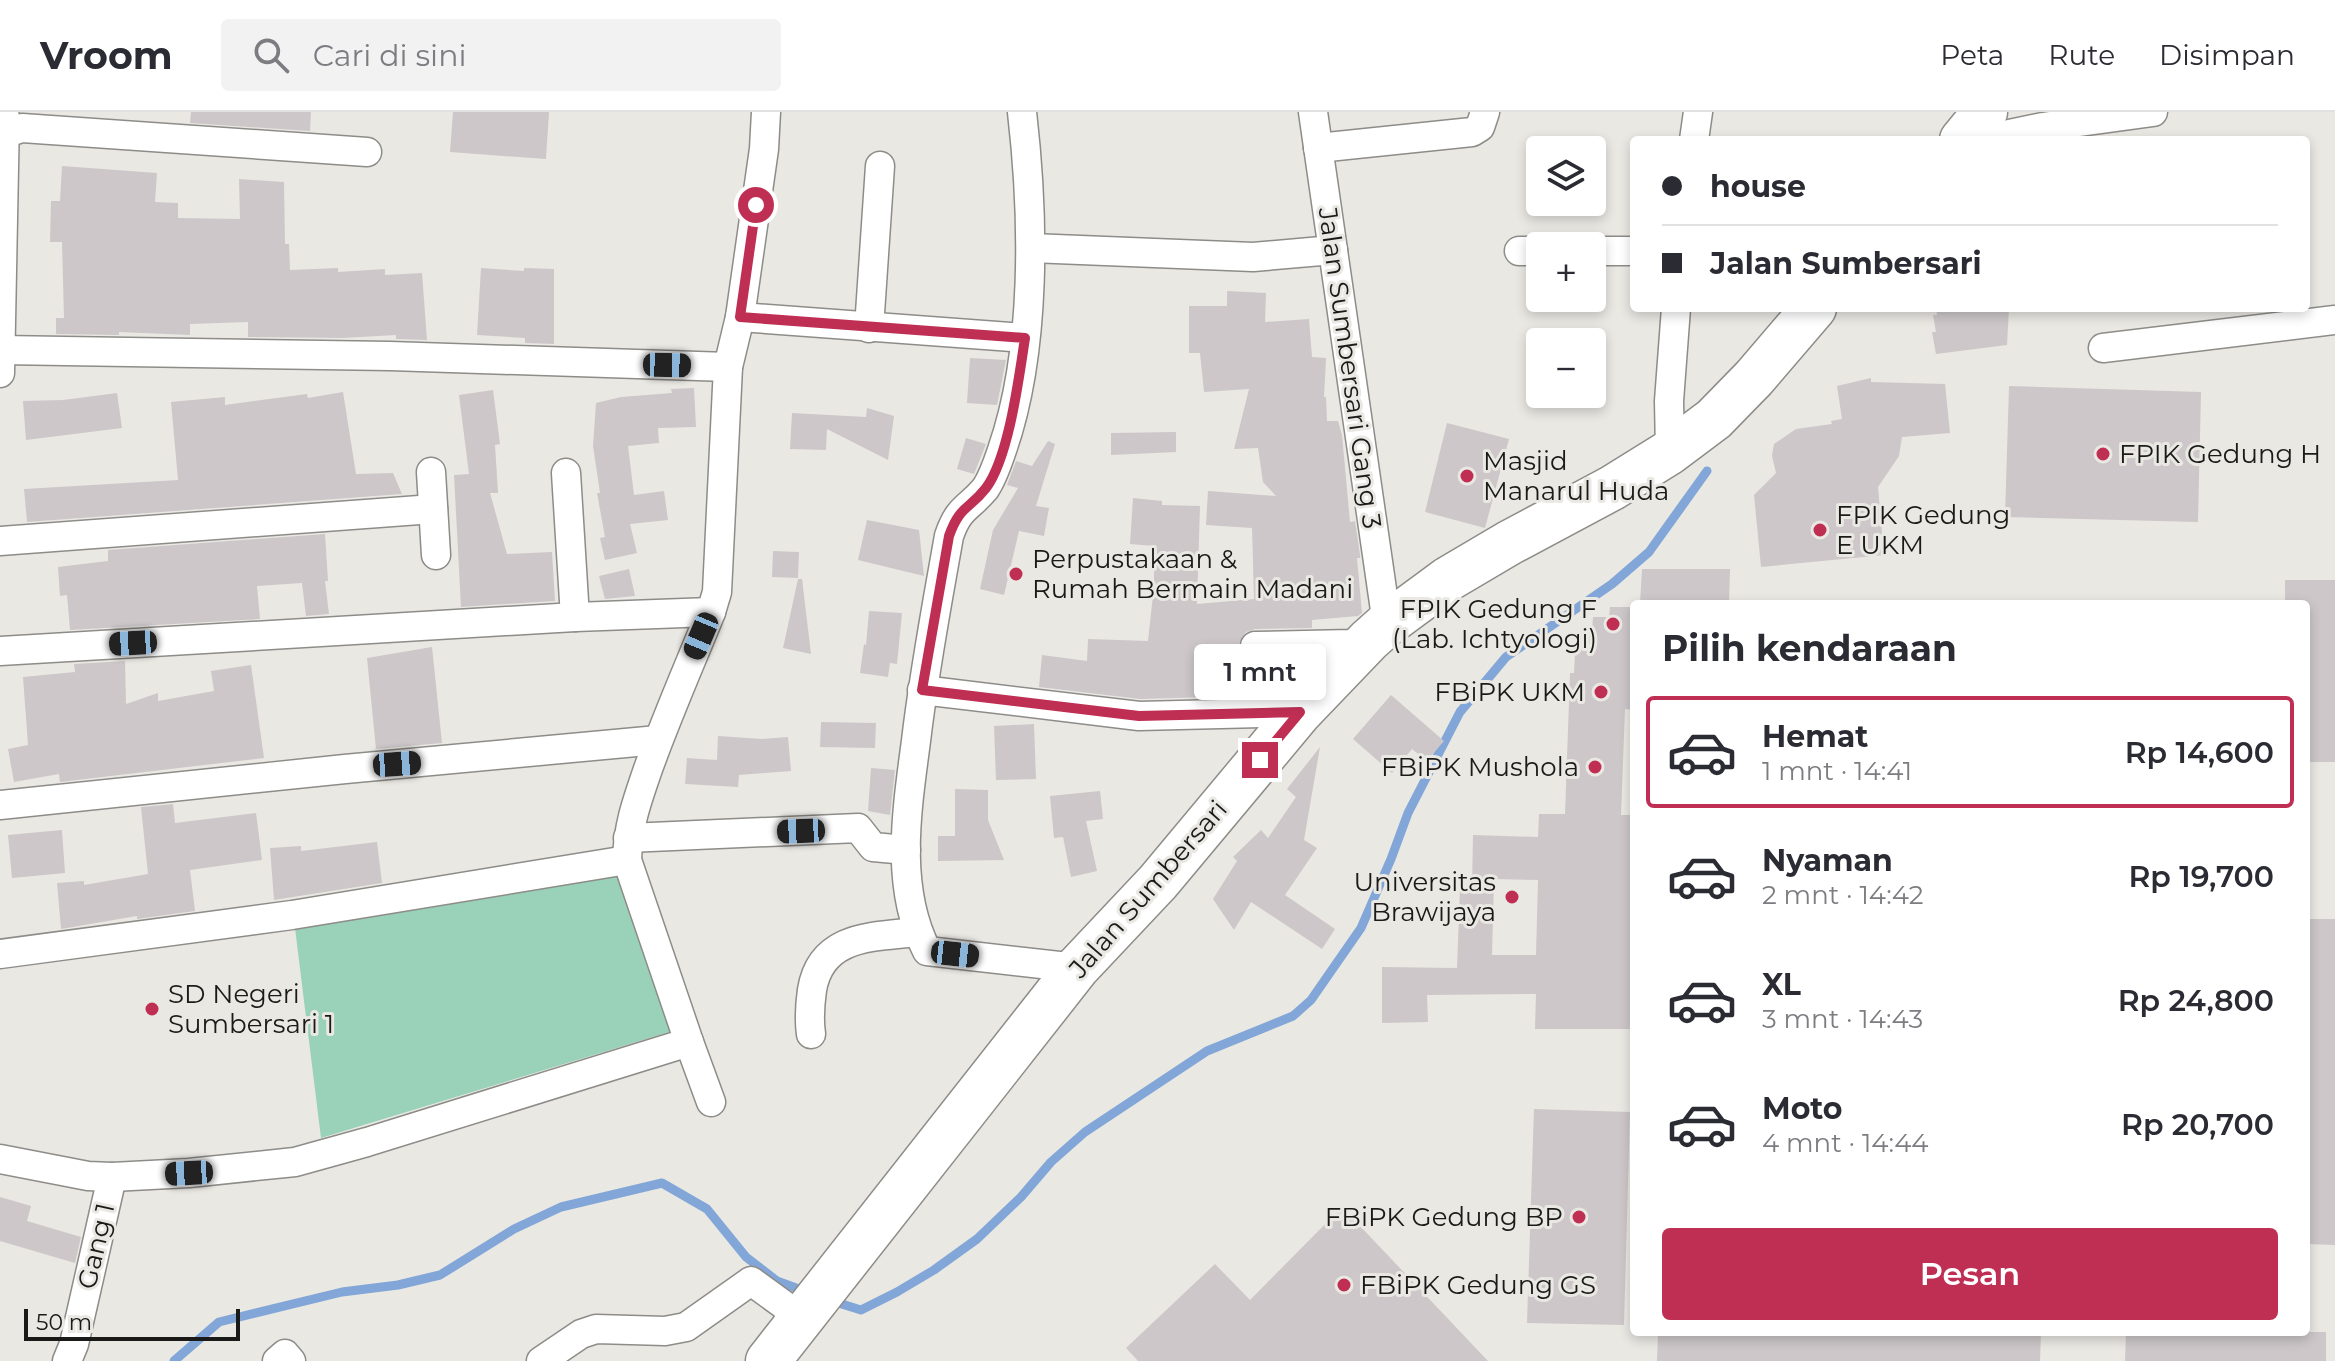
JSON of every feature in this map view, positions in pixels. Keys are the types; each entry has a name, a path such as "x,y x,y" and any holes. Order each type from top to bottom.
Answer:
{"main road":[{"name":"Jalan Sumbersari","path":"768,1361 1077,968 1158,882 1300,712 1378,632 1461,572 1612,488 1669,446 1714,419 1811,312"}],"street":[{"path":"711,1102 628,849 630,823 658,740 717,592 728,367 740,317 764,149 766,112"},
{"path":"1022,112 1028,165 1031,248 1025,338 1017,393 1003,449 986,487 956,515 949,536 922,690 905,825 906,850 917,932 927,951 1077,968"},
{"name":"Jalan Sumbersari Gang 3","path":"1313,112 1333,250 1378,632"},
{"path":"1318,148 1472,132 1480,127 1485,112"},
{"path":"1695,136 1698,112"},
{"path":"1976,128 2043,127 2153,112"},
{"path":"0,373 3,126 367,152"},
{"path":"869,328 880,166"},
{"path":"1031,248 1253,257 1333,250"},
{"path":"1606,251 1630,251"},
{"path":"1669,446 1676,312"},
{"path":"740,317 1025,338"},
{"path":"2103,348 2335,320"},
{"path":"1,350 390,356 728,367"},
{"path":"431,472 436,555"},
{"path":"566,473 575,617"},
{"path":"0,541 433,509"},
{"path":"0,651 575,617 711,612"},
{"path":"1255,646 1351,644 1378,632"},
{"path":"922,690 1139,716 1300,712"},
{"path":"0,805 658,740"},
{"path":"0,954 292,915 628,849 858,828 873,847 906,850"},
{"path":"811,1034 813,988 823,960 838,948 855,941 917,932"},
{"path":"0,1159 88,1176 112,1177 295,1162 689,1042"},
{"name":"Gang 1","path":"67,1361 74,1344 112,1177"},
{"path":"541,1361 581,1334 596,1329 665,1331 686,1327 751,1281 784,1305 812,1304"},
{"path":"277,1361 285,1354 291,1361"}],"green space":[{"path":"618,876 676,1030 321,1138 294,920"}],"building":[{"path":"191,112 311,112 310,131 190,123"},
{"path":"453,112 549,112 546,159 450,152"},
{"path":"62,166 157,173 155,202 178,203 178,218 240,219 239,179 284,182 285,244 289,244 290,270 338,268 338,272 385,269 385,275 422,273 427,340 396,339 396,335 248,337 248,322 190,324 190,335 119,332 119,335 56,334 56,318 64,318 62,242 50,242 51,201 60,201"},
{"path":"481,268 524,271 524,268 554,269 554,344 525,343 525,338 477,335"},
{"path":"1227,291 1266,293 1265,322 1309,319 1312,357 1326,358 1324,397 1327,421 1338,421 1342,435 1350,522 1355,521 1360,555 1357,558 1362,613 1358,616 1312,620 1312,628 1255,629 1246,632 1238,646 1246,660 1255,663 1293,662 1296,680 1281,695 1140,699 1039,687 1042,655 1087,661 1088,639 1148,641 1154,586 1154,546 1130,544 1133,498 1162,501 1162,505 1200,506 1197,604 1254,599 1252,528 1206,525 1208,491 1276,496 1263,482 1258,448 1234,449 1249,389 1204,392 1200,353 1189,353 1189,306 1227,306"},
{"path":"1937,312 2009,312 2007,345 1936,354 1932,332 1936,332 1933,315 1937,315"},
{"path":"970,358 1006,360 997,405 967,403"},
{"path":"1871,378 1871,382 1945,384 1950,433 1902,437 1899,456 1878,487 1884,555 1761,567 1754,495 1776,473 1772,456 1774,444 1796,429 1832,424 1831,421 1842,419 1837,386"},
{"name":"FPIK Gedung H","path":"2009,386 2201,392 2198,522 2005,517"},
{"path":"694,388 696,427 658,428 659,443 628,446 634,495 664,491 668,520 630,524 637,553 605,560 600,538 605,537 593,446 596,403 621,397 672,393 671,389"},
{"path":"493,390 500,444 495,445 498,493 490,493 507,554 552,552 555,601 461,607 454,475 469,474 459,395"},
{"path":"343,392 356,474 393,473 402,494 27,522 24,489 178,480 171,402 225,397 225,405"},
{"path":"117,393 122,428 26,440 23,401"},
{"path":"867,408 894,416 888,460 827,429 826,450 790,449 792,413 866,417"},
{"name":"Masjid Manarul Huda","path":"1447,423 1509,439 1485,528 1425,512"},
{"path":"1176,432 1176,452 1111,455 1111,433"},
{"path":"966,438 986,444 974,474 957,469"},
{"path":"1048,441 1055,444 1036,506 1049,508 1044,536 1019,531 1004,595 980,589 993,530 1018,488 1007,485 1016,461 1032,466"},
{"path":"867,520 919,530 924,576 858,560"},
{"path":"325,534 329,614 306,616 302,583 257,586 260,619 70,630 67,595 60,596 58,567 108,561 108,550"},
{"path":"773,551 799,552 798,578 772,577"},
{"path":"629,569 635,596 605,599 599,576"},
{"path":"1642,569 1730,569 1729,600 1640,600"},
{"path":"798,579 802,579 811,654 783,648"},
{"path":"2285,580 2335,580 2335,762 2310,762 2310,600 2285,600"},
{"path":"1610,607 1630,607 1630,710 1625,709 1621,815 1630,815 1630,1029 1535,1029 1536,994 1427,995 1428,1022 1382,1023 1382,967 1457,968 1460,887 1472,887 1473,835 1538,837 1539,814 1565,814 1570,673 1574,673 1576,632 1592,631 1593,617 1609,617","holes":["1494,879 1538,880 1536,955 1492,955"]},
{"path":"869,611 902,613 897,664 890,663 888,677 860,673"},
{"path":"432,647 442,743 376,749 367,658"},
{"path":"125,661 126,704 158,693 158,701 214,691 211,671 251,665 264,758 60,782 59,774 14,782 8,749 28,745 23,677 75,672 74,664"},
{"path":"1391,695 1444,741 1427,761 1412,749 1392,773 1353,739"},
{"path":"821,722 876,723 875,748 820,747"},
{"path":"1034,724 1036,779 996,780 994,726"},
{"path":"718,736 788,737 791,771 739,775 738,787 685,784 687,758 717,760"},
{"path":"1320,747 1304,840 1317,848 1285,895 1335,929 1322,949 1251,902 1234,930 1213,899 1237,861 1233,857 1261,830 1268,838 1296,797 1287,789"},
{"path":"871,768 895,770 890,815 868,811"},
{"path":"955,789 988,790 988,820 1004,860 938,861 938,836 955,836"},
{"path":"1100,791 1103,819 1086,821 1097,871 1071,877 1063,837 1054,838 1050,796"},
{"path":"173,804 175,823 256,813 262,860 190,870 195,911 137,919 137,916 61,929 57,883 84,881 84,885 148,874 141,807"},
{"path":"62,830 65,873 12,878 8,835"},
{"path":"377,842 382,883 274,900 270,848 301,846 301,851"},
{"path":"2310,919 2335,919 2335,1245 2310,1244"},
{"name":"FBiPK Gedung BP","path":"1534,1109 1630,1112 1624,1325 1527,1323"},
{"path":"0,1197 31,1206 27,1221 81,1237 75,1263 0,1241"},
{"name":"FBiPK Gedung GS","path":"1342,1207 1488,1361 1138,1361 1126,1348 1215,1264 1250,1300"},
{"path":"2310,1332 2326,1332 2326,1361 2125,1361 2126,1336 2310,1336"},
{"path":"1658,1336 2041,1336 2040,1361 1657,1361"}],"waterway":[{"path":"832,1301 861,1310 934,1270 977,1239 1021,1197 1051,1162 1085,1132 1207,1051 1293,1016 1311,1000 1361,928 1408,813 1460,712 1506,657 1612,584 1649,552 1707,471"},
{"path":"174,1361 219,1322 342,1292 398,1285 440,1275 514,1229 561,1207 662,1183 707,1209 746,1257 777,1281 807,1292"}],"place":[{"name":"FPIK Gedung H","path":"2103,454"},
{"name":"Masjid Manarul Huda","path":"1467,476"},
{"name":"FPIK Gedung E UKM","path":"1820,530"},
{"name":"Perpustakaan & Rumah Bermain Madani","path":"1016,574"},
{"name":"FPIK Gedung F (Lab. Ichtyologi)","path":"1613,624"},
{"name":"FBiPK UKM","path":"1601,692"},
{"name":"FBiPK Mushola","path":"1595,767"},
{"name":"Universitas Brawijaya","path":"1512,897"},
{"name":"SD Negeri Sumbersari 1","path":"152,1009"},
{"name":"FBiPK Gedung BP","path":"1579,1217"},
{"name":"FBiPK Gedung GS","path":"1344,1285"}],"route":[{"path":"756,205 740,317 1025,338 1017,393 1003,449 986,487 956,515 949,536 922,690 1139,716 1300,712 1260,760"}]}
